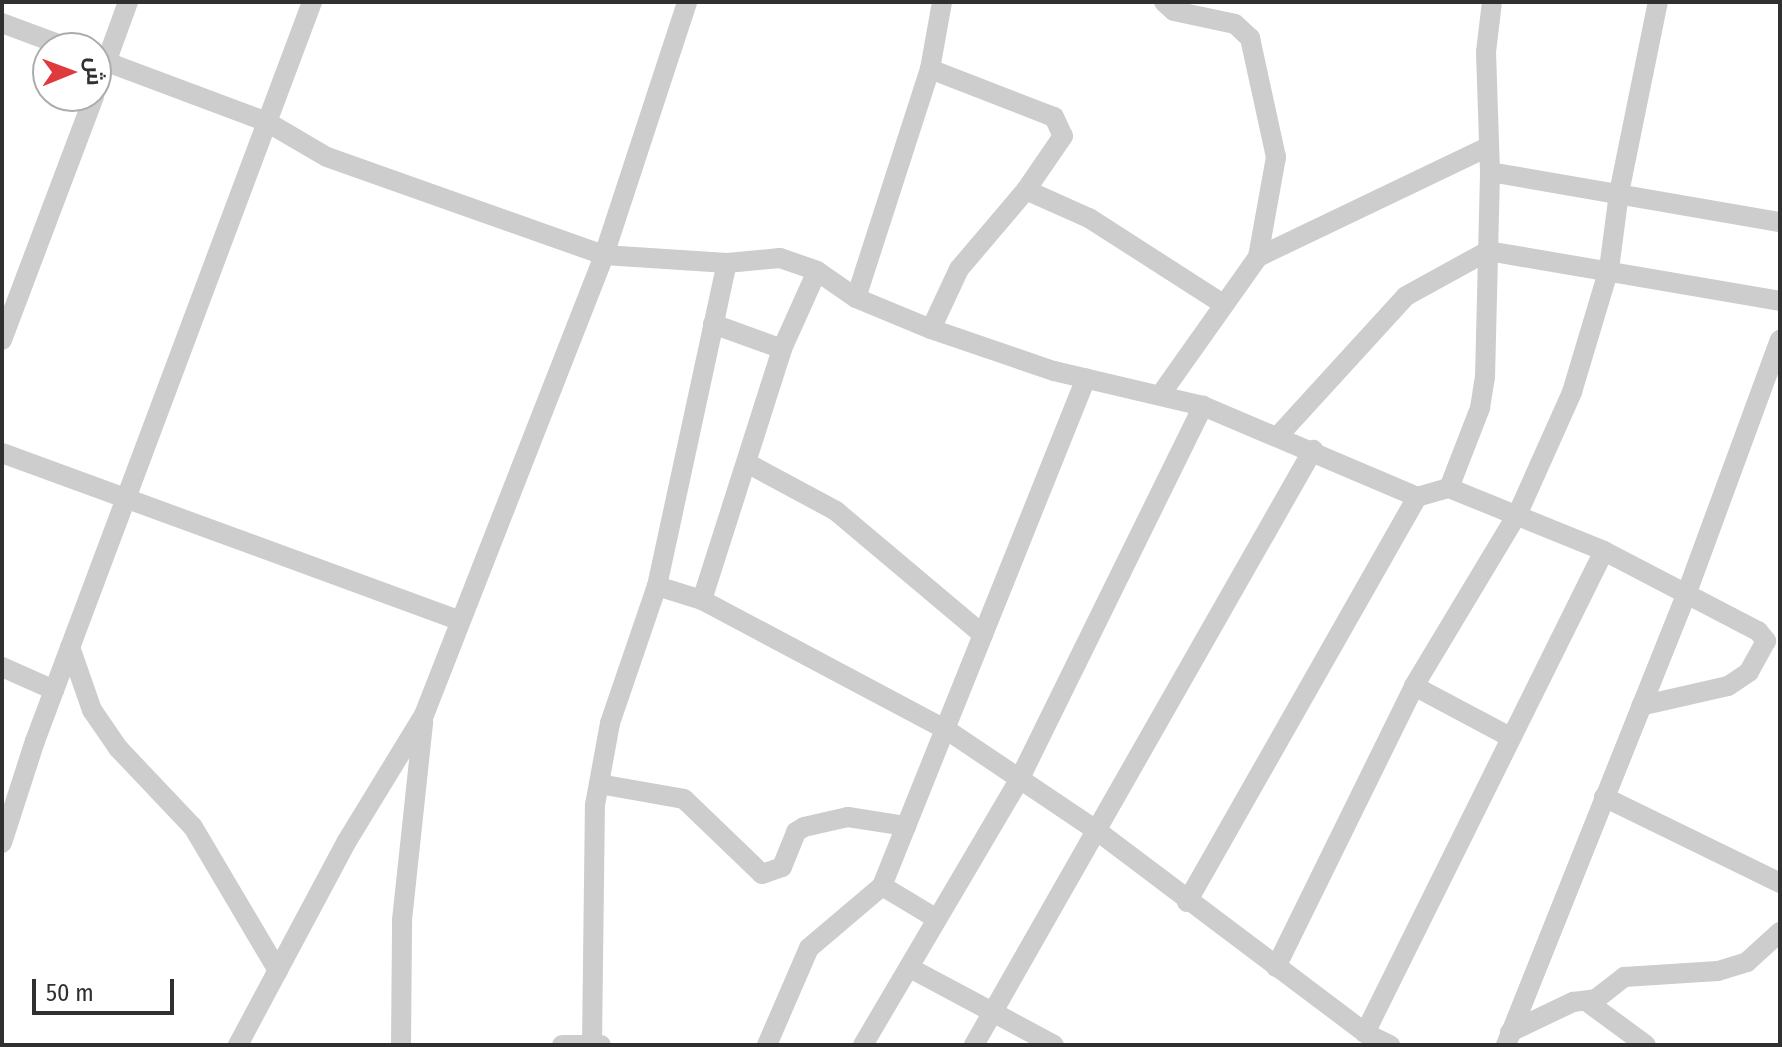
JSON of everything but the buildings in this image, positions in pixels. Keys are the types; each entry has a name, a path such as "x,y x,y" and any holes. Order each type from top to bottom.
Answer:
{"street":[{"path":"112,36 128,2"},
{"path":"3,838 54,690 312,2"},
{"path":"238,1045 424,715 458,620 604,255 687,2"},
{"path":"856,298 930,69 942,2"},
{"path":"1161,394 1258,257 1276,157 1250,38 1235,24 1174,11 1164,2"},
{"path":"1449,488 1480,408 1485,378 1490,172 1486,148 1486,52 1492,2"},
{"path":"1276,967 1414,686 1518,513 1572,392 1609,269 1619,193 1658,2"},
{"path":"2,23 32,34"},
{"path":"112,64 267,122 327,157 604,255 727,263 780,258 817,271 856,298 931,329 1086,378 1203,406 1279,435 1417,497 1449,488 1518,513 1604,551 1758,631 1766,641 1761,657 1728,686 1641,706"},
{"path":"930,69 1054,117 1063,136 1026,190 959,269 931,329"},
{"path":"2,340 88,112"},
{"path":"1258,257 1486,148"},
{"path":"1490,172 1780,222"},
{"path":"1026,190 1089,218 1223,304"},
{"path":"1279,435 1406,296 1488,251 1609,269 1780,301"},
{"path":"562,1045 595,1044 599,784 610,723 657,586 727,263"},
{"path":"702,600 782,349 817,271"},
{"path":"713,324 782,349"},
{"path":"1508,1039 1686,595 1780,340"},
{"path":"767,1045 809,948 882,886 1086,378"},
{"path":"863,1045 1020,778 1203,406"},
{"path":"974,1045 1313,450"},
{"path":"2,453 458,620"},
{"path":"747,463 836,511 983,635"},
{"path":"1187,902 1417,497"},
{"path":"1365,1033 1604,551"},
{"path":"657,586 702,600 947,730 1096,830 1187,902 1365,1033 1390,1045"},
{"path":"70,647 92,710 118,748 193,827 278,971"},
{"path":"2,667 54,690"},
{"path":"1414,686 1510,737"},
{"path":"401,1045 402,920 424,715"},
{"path":"599,784 684,799 762,874 782,867 796,832 804,827 848,817 906,826"},
{"path":"1604,797 1780,883"},
{"path":"882,886 937,919"},
{"path":"1508,1039 1573,1002 1586,1001 1624,977 1718,971 1747,962 1780,932"},
{"path":"910,968 1054,1045"},
{"path":"1586,1001 1646,1045"}]}
